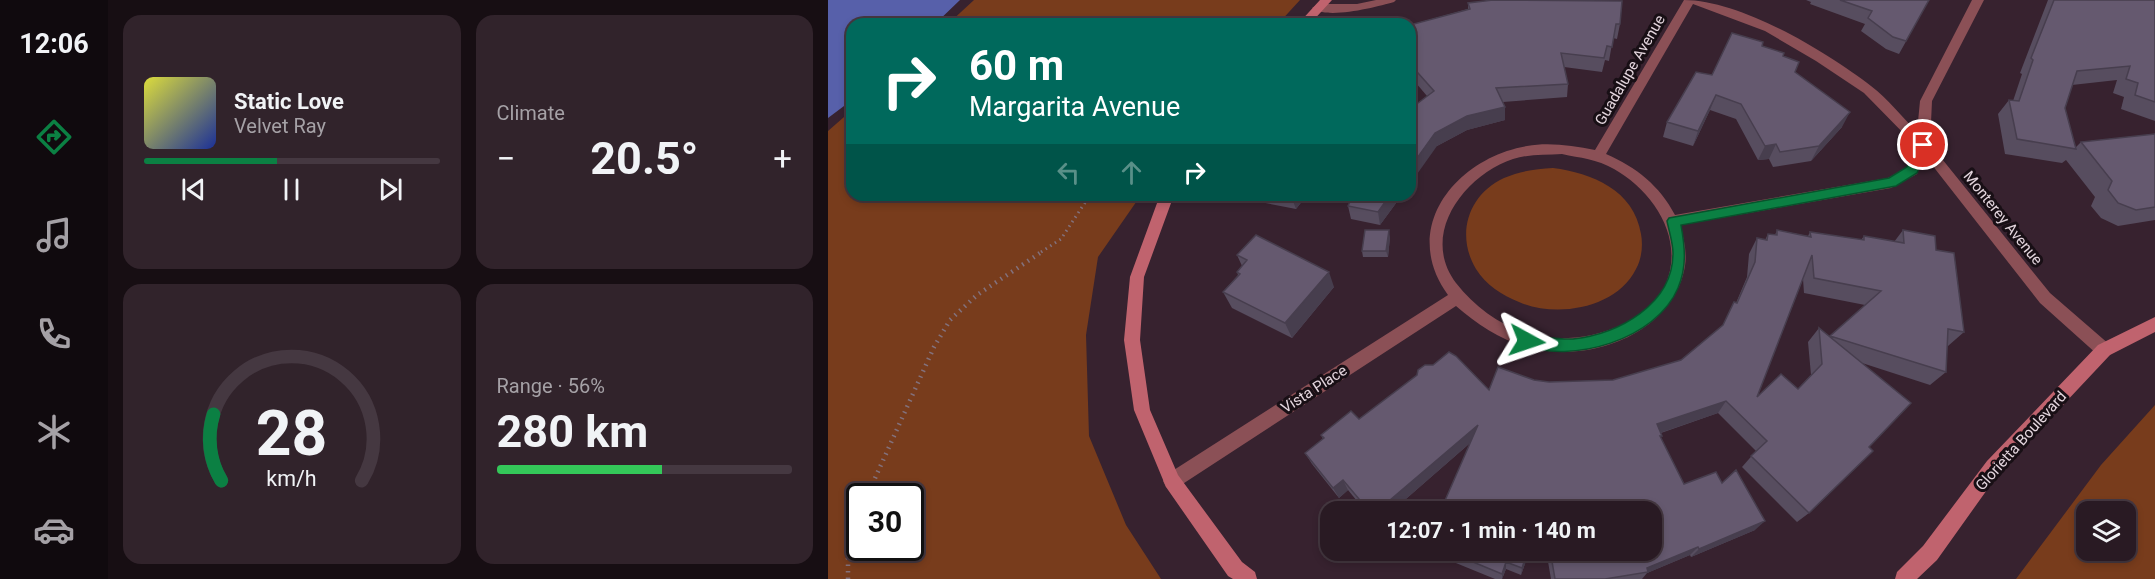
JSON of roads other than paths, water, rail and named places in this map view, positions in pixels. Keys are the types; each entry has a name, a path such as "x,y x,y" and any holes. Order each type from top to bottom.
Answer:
{"street":[{"path":"1309,18 1322,4 1357,8 1390,0"},
{"name":"Monterey Avenue","path":"1691,0 1769,28 1868,90 1923,145 2045,298 2103,350"},
{"name":"Guadalupe Avenue","path":"1598,156 1691,0"},
{"path":"1673,221 1892,183 1912,170 1923,145 1926,101 1978,0"},
{"path":"1562,149 1598,156 1630,172 1656,193 1673,221 1680,254 1672,287 1650,316 1615,336 1572,345 1527,341 1487,324 1456,298 1439,267 1435,235 1445,205 1464,180 1493,161 1526,151 1562,149"},
{"path":"1165,201 1137,276 1132,340 1142,410 1172,481 1235,569 1248,579"},
{"name":"Vista Place","path":"1172,481 1456,298"},
{"name":"Glorietta Boulevard","path":"1905,579 1930,553 1993,467 2103,350 2155,324"}],"water":[{"path":"828,0 960,0 941,18 846,18 846,104 828,118"}]}
